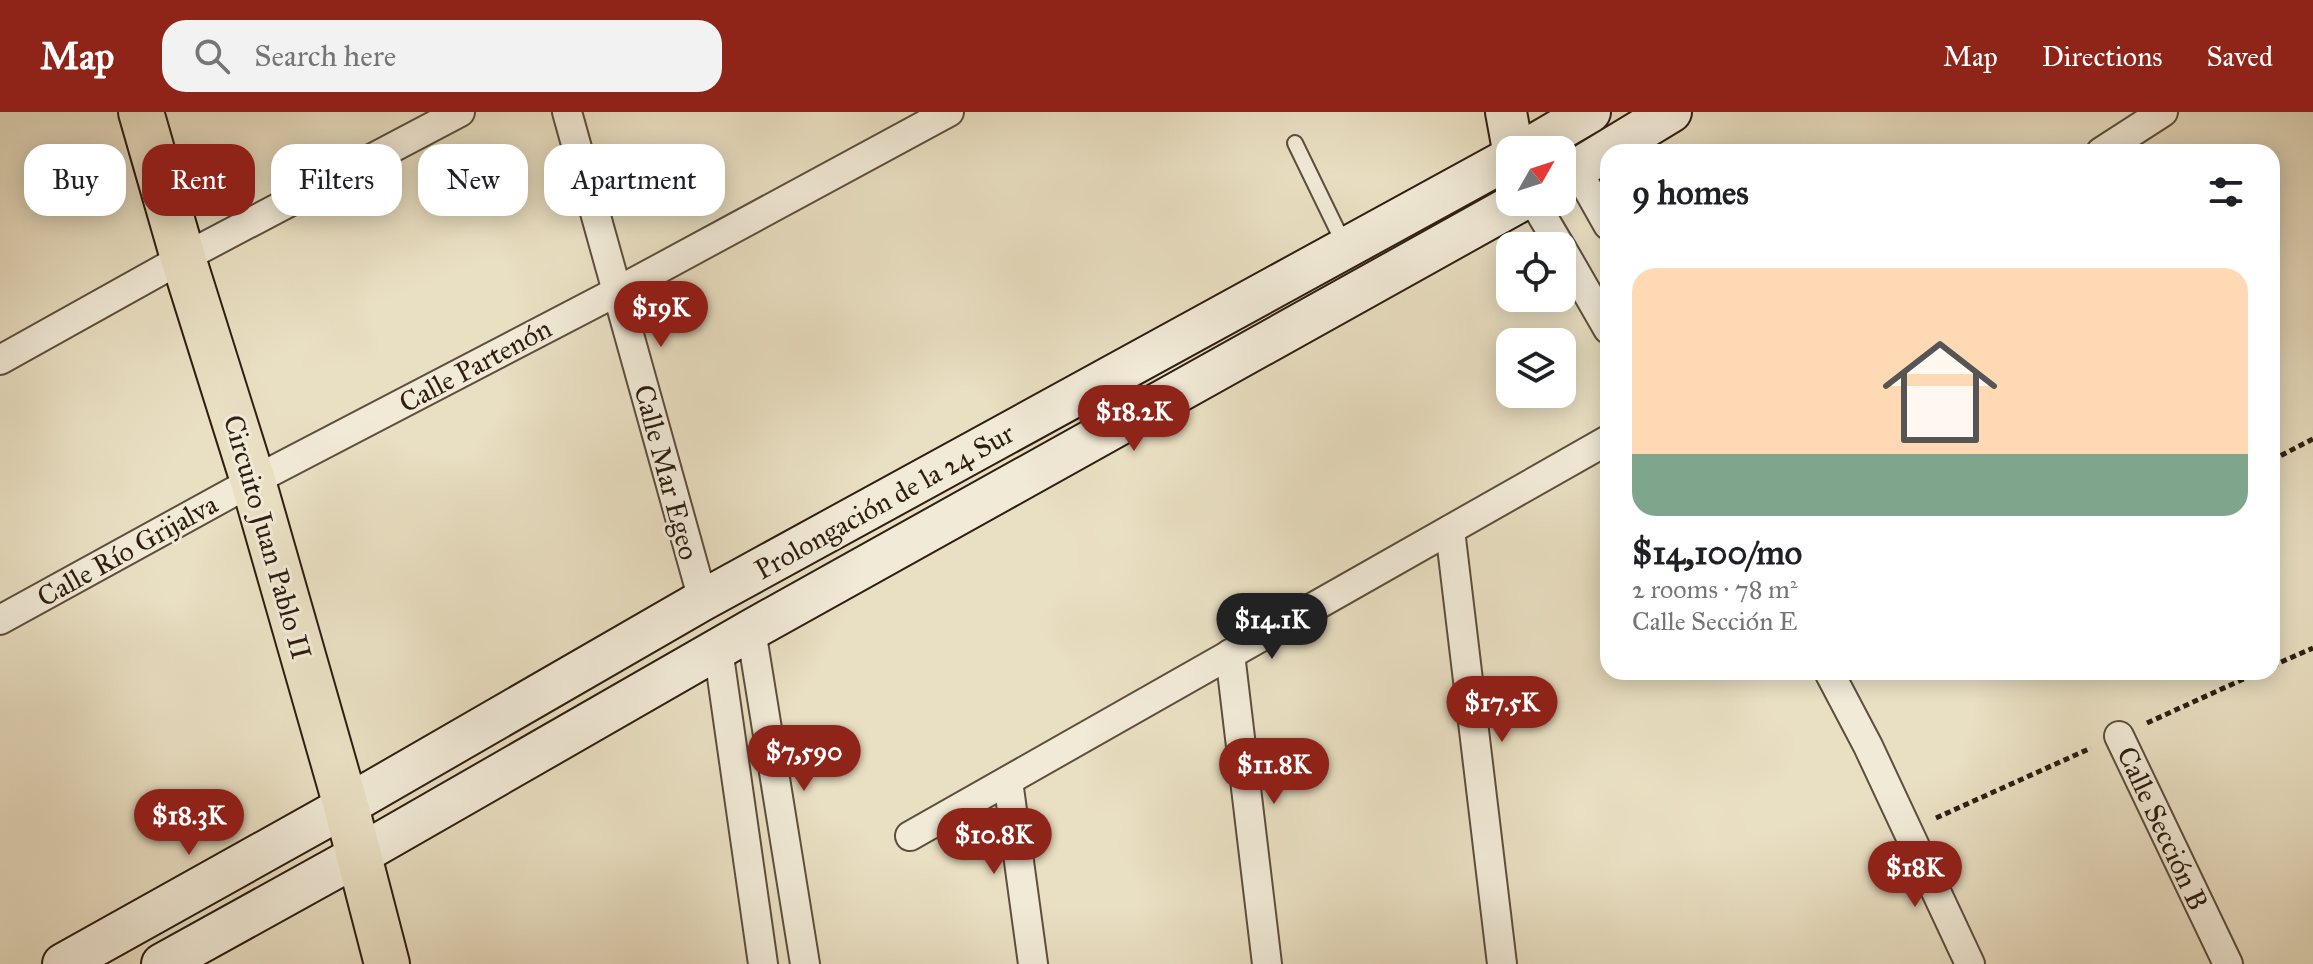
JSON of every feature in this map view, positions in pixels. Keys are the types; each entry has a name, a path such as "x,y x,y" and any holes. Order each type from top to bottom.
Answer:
{"main road":[{"name":"Circuito Juan Pablo II","path":"141,112 253,481 346,806 387,964"},
{"path":"1506,112 1510,136"},
{"path":"1618,144 1671,112"},
{"path":"1545,136 1571,117"},
{"path":"1576,170 1600,155"},
{"name":"Prolongación de la 24 Sur","path":"63,964 346,806 703,600 1496,166"},
{"name":"Prolongación de la 24 Sur","path":"162,964 734,640 1496,215"}],"street":[{"path":"0,360 183,258 460,112"},
{"name":"Calle Mar Egeo","path":"567,112 703,600"},
{"name":"Calle Partenón","path":"253,481 618,291 949,112"},
{"path":"2113,144 2163,112"},
{"path":"1576,183 1600,215"},
{"path":"1576,274 1600,315"},
{"path":"910,836 1600,445"},
{"name":"Calle Río Grijalva","path":"0,620 253,481"},
{"path":"1450,530 1502,964"},
{"path":"734,640 763,964"},
{"path":"734,640 805,964"},
{"path":"1230,654 1267,964"},
{"path":"1833,680 1868,746 1970,964"},
{"name":"Calle Sección B","path":"2119,736 2228,964"},
{"path":"1008,781 1033,964"}],"lane":[{"path":"1295,143 1346,248"}],"path":[{"path":"2280,456 2313,439"},
{"path":"2280,662 2313,648"},
{"name":"Calle Sección B","path":"1908,831 2242,680"}]}
